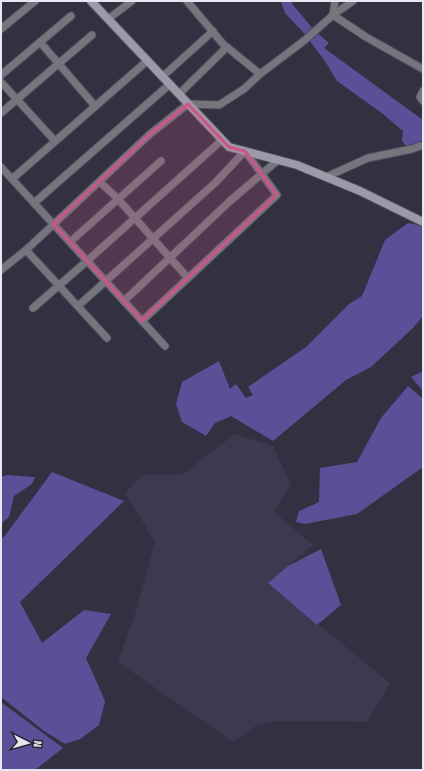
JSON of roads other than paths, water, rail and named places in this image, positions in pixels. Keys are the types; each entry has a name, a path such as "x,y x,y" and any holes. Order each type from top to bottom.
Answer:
{"street":[{"path":"2,27 34,1"},
{"path":"91,1 229,147 297,165 360,191 423,222"},
{"path":"108,19 132,1"},
{"path":"187,1 227,47 260,74"},
{"path":"333,15 335,1"},
{"path":"1,270 26,250 150,134 188,104 220,105 244,89 260,74 305,40 333,15 353,1"},
{"path":"333,15 366,37 423,69"},
{"path":"1,75 71,16"},
{"path":"162,76 213,31"},
{"path":"1,113 92,35"},
{"path":"40,42 95,106"},
{"path":"179,94 227,47"},
{"path":"12,179 148,61"},
{"path":"1,82 55,141"},
{"path":"34,203 170,84"},
{"path":"423,91 420,97 423,101"},
{"path":"33,308 222,140"},
{"path":"326,177 368,158 412,149 423,145"},
{"path":"142,321 187,277 277,195 245,151"},
{"path":"78,306 216,182 245,151"},
{"path":"124,301 230,201 278,160"},
{"path":"70,242 161,161"},
{"path":"1,167 165,346"},
{"path":"100,182 118,199 187,277"},
{"path":"26,250 107,338"}]}
